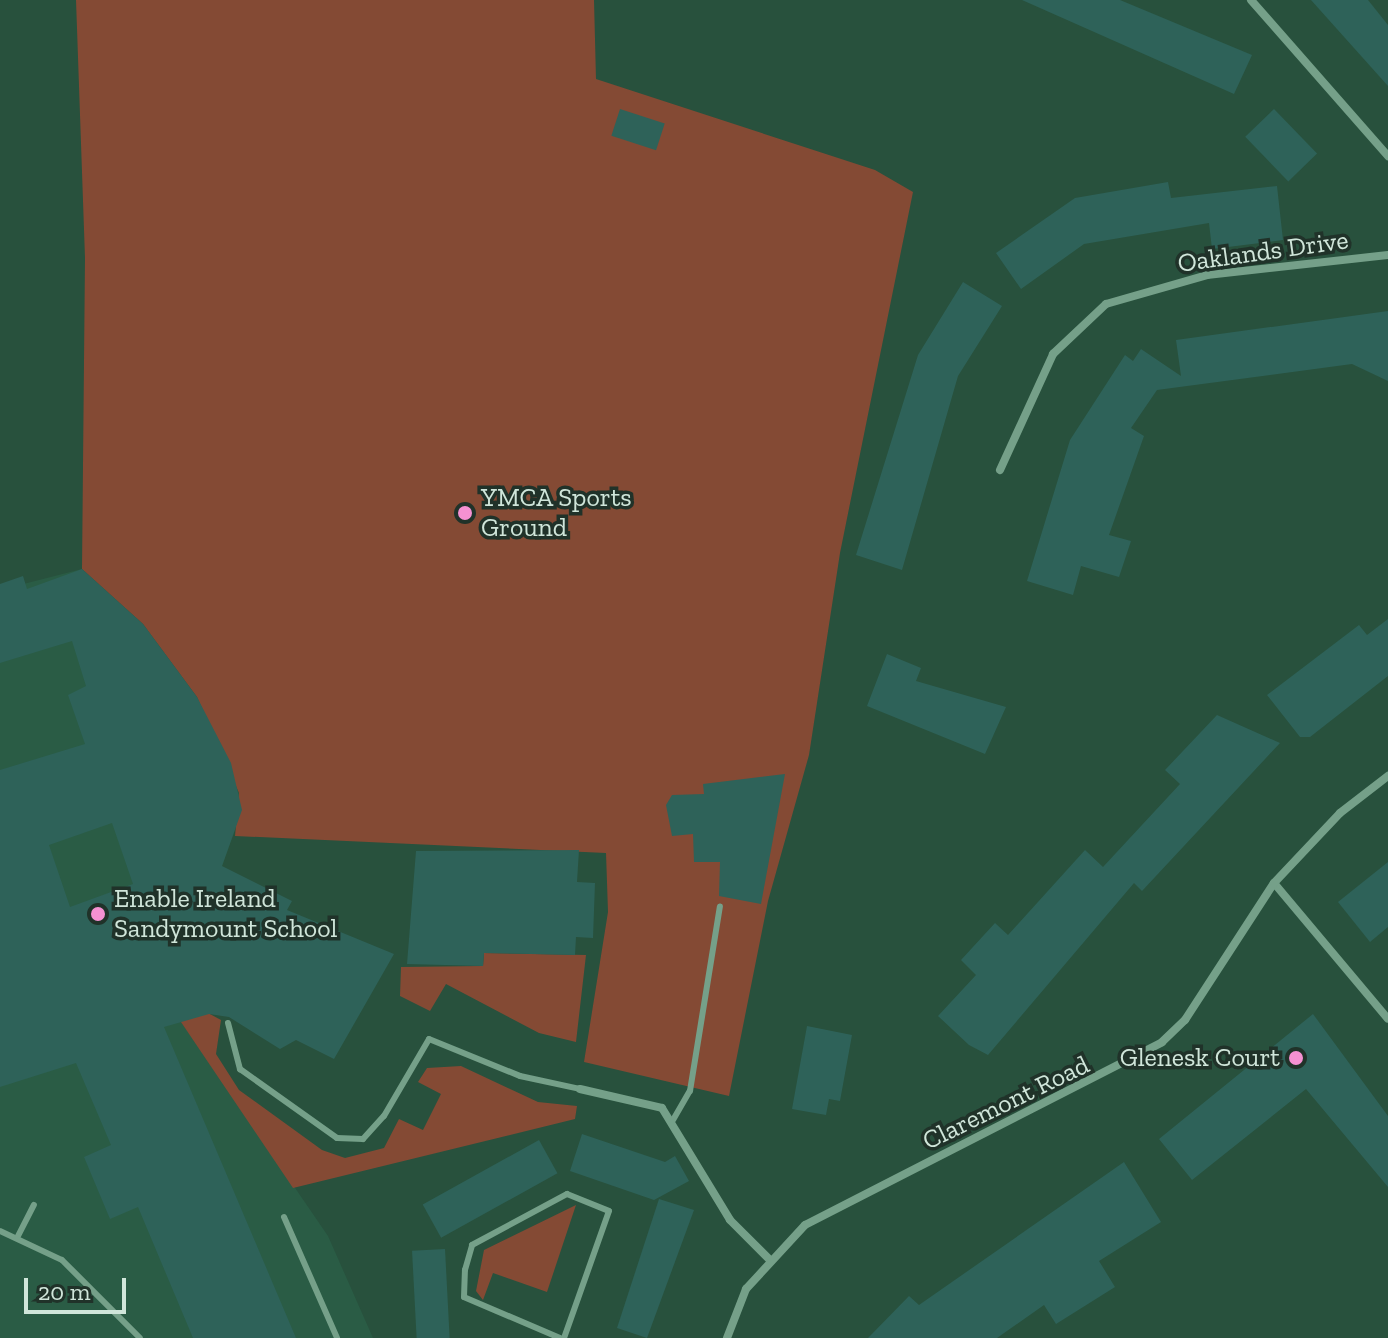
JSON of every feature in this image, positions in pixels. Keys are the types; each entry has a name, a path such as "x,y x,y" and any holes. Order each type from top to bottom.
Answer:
{"street":[{"path":"1251,0 1388,156"},
{"name":"Oaklands Drive","path":"1000,470 1053,354 1106,304 1207,275 1388,255"},
{"name":"Claremont Road","path":"727,1338 746,1289 769,1259 805,1225 1162,1042 1185,1020 1274,883 1340,813 1388,776"},
{"path":"1274,883 1388,1019"},
{"path":"580,1089 662,1108 673,1120 730,1220 769,1259"}],"lane":[{"path":"673,1120 690,1091 720,906"},
{"path":"228,1023 240,1069 337,1138 363,1139 384,1116 429,1039 520,1076 580,1089"},
{"path":"567,1194 609,1211 562,1338 464,1297 465,1270 472,1245 567,1194"},
{"path":"18,1236 34,1205"},
{"path":"284,1217 337,1338"},
{"path":"0,1231 18,1236 92,1284 140,1338"}],"shaded area":[{"name":"YMCA Sports Ground","path":"76,0 594,0 596,79 875,170 913,192 840,553 809,755 768,901 729,1096 584,1062 608,912 606,853 235,836 239,793 197,697 143,624 82,569 85,258"},
{"name":"Enable Ireland Sandymount School","path":"82,569 143,624 197,697 239,793 242,810 222,866 156,985 328,1236 373,1338 0,1338 0,590"},
{"path":"484,953 586,955 576,1042 539,1033 446,984 430,1011 400,996 401,967 483,966"},
{"path":"156,985 221,1020 216,1054 239,1090 322,1150 345,1158 384,1148 399,1119 423,1130 441,1094 418,1082 427,1068 461,1066 538,1102 577,1106 575,1119 293,1188"},
{"path":"576,1205 547,1292 493,1273 483,1300 476,1291 484,1250"}],"building":[{"path":"1022,0 1120,0 1252,55 1234,94"},
{"path":"1311,0 1368,0 1388,25 1388,86"},
{"path":"620,109 665,124 656,150 611,136"},
{"path":"1274,109 1317,154 1288,181 1245,137"},
{"path":"1168,182 1171,198 1277,186 1283,240 1212,249 1209,223 1084,244 1021,289 996,253 1075,198"},
{"path":"963,282 1002,306 958,376 902,570 856,555 918,355"},
{"path":"1388,311 1388,381 1352,364 1157,390 1131,428 1144,436 1109,535 1131,541 1119,577 1081,566 1073,595 1027,581 1070,440 1125,355 1133,361 1141,349 1181,376 1176,340"},
{"name":"Enable Ireland Sandymount School","path":"82,569 143,624 197,697 231,763 242,810 222,866 292,901 287,910 394,954 334,1059 296,1040 280,1049 229,1017 209,1014 164,1027 296,1338 193,1338 138,1207 110,1219 84,1157 111,1145 76,1063 0,1087 0,770 85,744 68,695 86,686 72,641 0,663 0,584 23,576 27,589","holes":["112,823 133,884 70,907 49,845"]},
{"path":"1388,619 1388,676 1310,737 1300,737 1267,695 1359,625 1367,635"},
{"path":"887,654 921,668 916,681 1006,707 985,754 867,706"},
{"path":"1217,715 1280,743 1142,891 1134,883 988,1055 969,1045 938,1016 976,975 961,960 995,923 1008,935 1085,850 1103,867 1180,784 1165,770"},
{"path":"785,774 761,904 719,896 720,862 694,862 693,834 672,836 666,805 672,795 704,794 703,784"},
{"path":"579,850 577,882 595,883 593,938 576,937 575,955 484,953 483,966 407,964 416,851"},
{"path":"1388,862 1388,927 1370,942 1338,902"},
{"path":"1313,1014 1388,1116 1388,1187 1306,1089 1192,1180 1159,1139"},
{"path":"807,1026 852,1035 840,1101 829,1099 826,1115 792,1109"},
{"path":"582,1134 665,1162 675,1156 689,1181 654,1200 570,1171"},
{"path":"539,1140 557,1173 441,1238 423,1204"},
{"path":"1124,1162 1161,1222 1099,1261 1115,1287 1056,1324 1044,1305 997,1338 868,1338 909,1296 919,1305"},
{"path":"659,1199 694,1210 647,1338 617,1328"},
{"path":"445,1249 450,1338 417,1338 412,1251"}],"place":[{"name":"YMCA Sports Ground","path":"465,513"},
{"name":"Enable Ireland Sandymount School","path":"98,914"},
{"name":"Glenesk Court","path":"1296,1058"}]}
